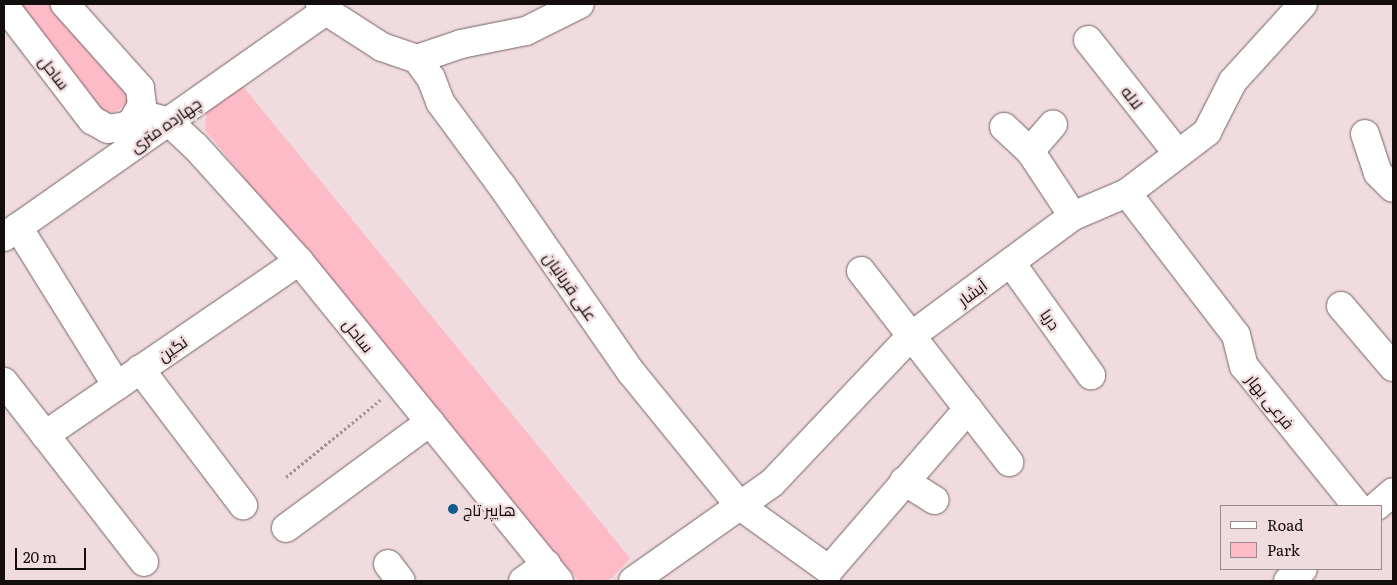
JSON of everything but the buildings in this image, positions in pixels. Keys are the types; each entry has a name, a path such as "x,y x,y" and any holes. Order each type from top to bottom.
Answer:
{"street":[{"path":"65,4 140,88 142,106 139,114"},
{"path":"323,8 382,47 416,59 461,44 526,31 580,4"},
{"name":"آبشار","path":"633,581 772,483 911,336 1073,216 1127,193 1207,132 1233,81 1303,4"},
{"name":"ساحل","path":"4,5 92,120 99,125 117,129 133,121 139,114 168,122 196,147 299,261 553,573"},
{"name":"چهارده متری","path":"11,232 168,122 323,8"},
{"name":"لاله","path":"1088,40 1178,154"},
{"name":"علی قربانیان","path":"416,59 431,78 440,102 631,372 740,506 829,570 904,481"},
{"path":"1030,151 1053,125"},
{"path":"1004,127 1030,151 1073,216"},
{"path":"1365,134 1378,173 1393,188"},
{"name":"فرعی بهار","path":"1127,193 1236,335 1244,366 1356,505"},
{"path":"11,232 117,386"},
{"name":"نگین","path":"45,435 299,261"},
{"name":"دریا","path":"1011,262 1091,375"},
{"path":"861,272 1009,462"},
{"path":"1341,306 1393,367"},
{"path":"140,369 243,505"},
{"path":"4,382 144,562"},
{"path":"934,500 904,481 968,409"},
{"path":"286,528 430,422"},
{"path":"1378,505 1393,492"},
{"path":"1288,581 1302,570"},
{"path":"523,581 553,573"}],"path":[{"path":"286,477 400,384"}],"green space":[{"path":"13,4 51,4 129,91 128,103 115,112 98,114"},
{"path":"236,78 630,558 612,578 606,581 578,580 421,396 205,130 208,99"}],"place":[{"name":"هایپر تاج","path":"453,509"}]}
